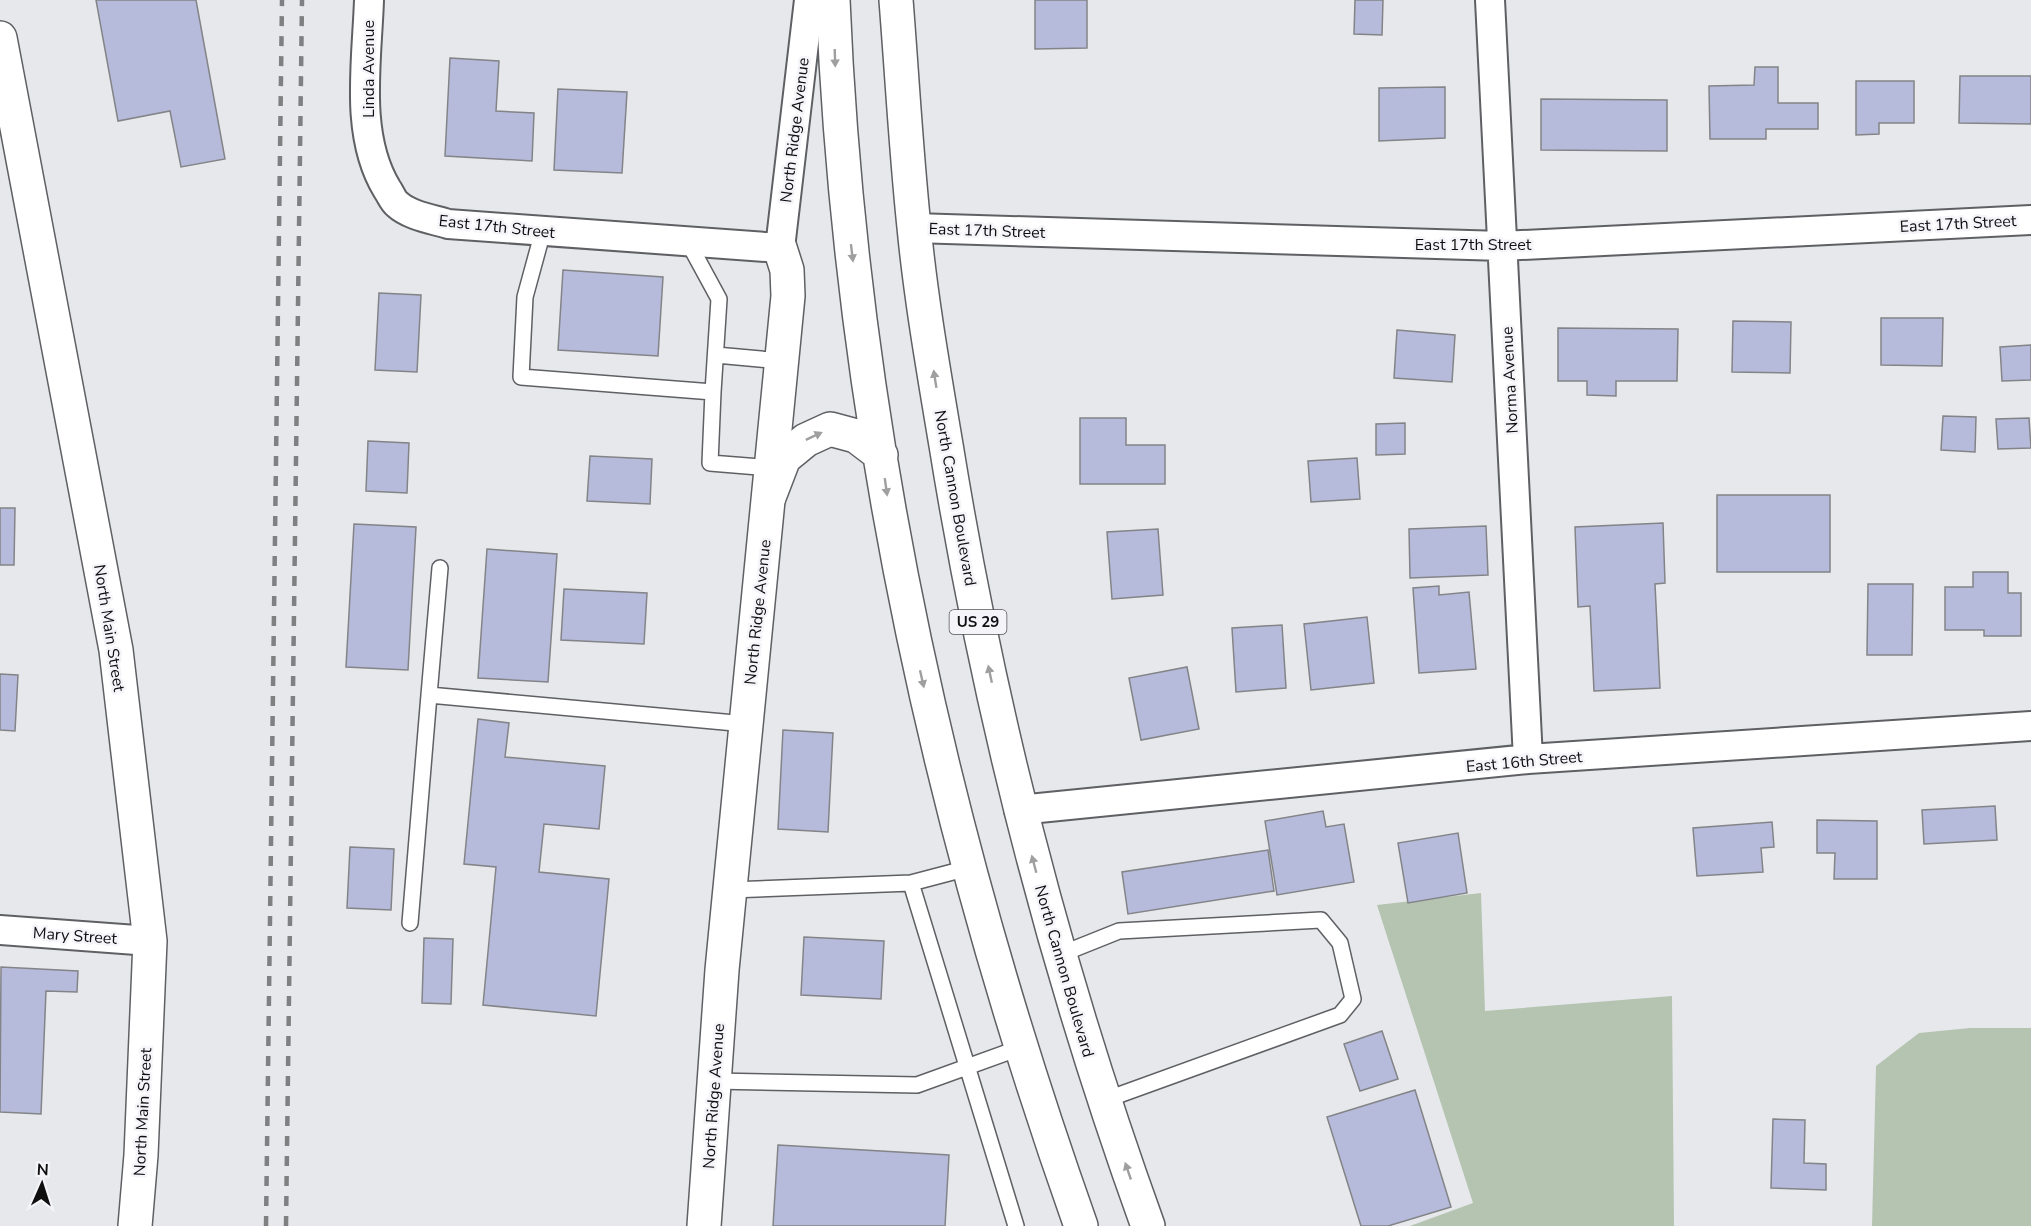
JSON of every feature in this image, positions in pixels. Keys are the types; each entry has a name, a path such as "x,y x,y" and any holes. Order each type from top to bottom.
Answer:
{"main road":[{"path":"833,0 848,220 893,539 915,650 968,868 1074,1224"},
{"name":"North Cannon Boulevard","path":"896,0 914,228 954,498 1019,810 1059,955 1148,1226"},
{"name":"North Main Street","path":"0,38 10,145 116,650 150,941 141,1155 135,1226"},
{"name":"North Ridge Avenue","path":"704,1226 730,890 788,296 787,270 780,248"},
{"path":"770,482 784,458 806,440 830,429 856,436 881,455"}],"street":[{"name":"Linda Avenue","path":"369,0 366,112 369,140 377,172 397,204"},
{"name":"North Ridge Avenue","path":"780,248 809,0"},
{"name":"Norma Avenue","path":"1490,0 1528,759"},
{"name":"East 17th Street","path":"397,204 420,216 448,224 780,248"},
{"name":"East 17th Street","path":"914,228 1502,246 2031,220"},
{"name":"East 16th Street","path":"1019,810 1528,759 2031,726"},
{"name":"Mary Street","path":"0,930 150,941"}],"lane":[{"path":"543,231 525,297 521,377 713,392"},
{"path":"688,242 719,299 710,463 770,482"},
{"path":"716,355 782,361"},
{"path":"410,923 440,568"},
{"path":"429,695 746,724"},
{"path":"730,890 910,883 968,868"},
{"path":"910,883 1016,1226"},
{"path":"1059,955 1119,931 1321,920 1340,943 1353,999 1340,1015 1105,1100"},
{"path":"714,1081 917,1085 1022,1047"}],"green space":[{"path":"1481,893 1485,1011 1672,996 1674,1226 1410,1226 1473,1203 1377,905"},
{"path":"1970,1028 2031,1028 2031,1226 1872,1226 1876,1066 1919,1033"}],"building":[{"path":"96,0 196,0 225,159 181,167 170,111 118,121"},
{"path":"1035,0 1087,0 1087,48 1035,49"},
{"path":"1355,0 1383,0 1382,35 1354,34"},
{"path":"450,58 499,61 496,111 534,113 532,161 445,156"},
{"path":"1755,67 1778,67 1778,103 1818,103 1818,129 1766,129 1766,139 1710,139 1709,86 1754,85"},
{"path":"1960,76 2031,76 2031,124 1959,123"},
{"path":"1856,81 1914,81 1914,123 1879,123 1879,134 1856,135"},
{"path":"1445,87 1445,138 1379,141 1379,88"},
{"path":"558,89 627,92 622,173 554,170"},
{"path":"1541,99 1667,100 1667,151 1541,150"},
{"path":"563,270 663,277 658,356 558,350"},
{"path":"379,293 421,295 417,372 375,370"},
{"path":"1881,318 1943,318 1942,366 1881,365"},
{"path":"1733,321 1791,322 1790,373 1732,372"},
{"path":"1558,328 1678,329 1677,381 1616,381 1616,396 1587,395 1587,381 1558,381"},
{"path":"1397,330 1455,335 1452,382 1394,378"},
{"path":"2031,345 2031,380 2002,381 2000,347"},
{"path":"1943,416 1976,417 1975,452 1941,450"},
{"path":"1080,418 1126,418 1126,445 1165,445 1165,484 1080,484"},
{"path":"2029,418 2031,448 1998,449 1996,419"},
{"path":"1405,423 1405,454 1376,455 1376,424"},
{"path":"368,441 409,443 407,493 366,491"},
{"path":"590,456 652,459 650,504 587,501"},
{"path":"1357,458 1360,499 1311,502 1308,461"},
{"path":"1717,495 1830,495 1830,572 1717,572"},
{"path":"0,508 15,508 14,565 0,565"},
{"path":"1663,523 1665,583 1655,584 1660,688 1594,691 1590,606 1578,607 1575,527"},
{"path":"354,524 416,527 408,670 346,667"},
{"path":"1486,526 1488,575 1410,578 1409,529"},
{"path":"1158,529 1163,595 1112,599 1107,532"},
{"path":"487,549 557,554 548,682 478,678"},
{"path":"1973,572 2008,572 2008,593 2021,593 2021,636 1984,636 1984,630 1945,630 1945,587 1973,587"},
{"path":"1868,584 1913,584 1912,655 1867,655"},
{"path":"1439,586 1439,595 1469,592 1476,669 1419,673 1413,588"},
{"path":"564,589 647,593 644,644 561,640"},
{"path":"1367,617 1374,683 1311,690 1304,624"},
{"path":"1282,625 1286,688 1236,692 1232,628"},
{"path":"1187,667 1199,729 1141,740 1129,678"},
{"path":"0,674 18,675 15,731 0,730"},
{"path":"478,719 509,723 505,757 605,766 599,829 544,824 539,872 609,879 596,1016 483,1005 496,867 464,864"},
{"path":"783,730 833,733 828,832 778,829"},
{"path":"1995,806 1997,840 1924,844 1922,810"},
{"path":"1323,811 1326,827 1344,824 1354,882 1277,895 1265,821"},
{"path":"1817,820 1877,821 1877,879 1834,879 1835,853 1817,853"},
{"path":"1772,822 1774,847 1761,848 1763,872 1697,876 1693,828"},
{"path":"1458,833 1467,893 1408,903 1398,843"},
{"path":"350,847 394,849 391,910 347,908"},
{"path":"1268,850 1274,891 1128,914 1122,872"},
{"path":"804,937 884,941 881,999 801,995"},
{"path":"424,938 453,939 451,1004 422,1003"},
{"path":"1,967 78,971 77,992 46,991 41,1114 0,1112"},
{"path":"1382,1031 1398,1079 1360,1091 1344,1044"},
{"path":"1415,1090 1451,1207 1388,1226 1361,1226 1327,1117"},
{"path":"1773,1119 1805,1120 1804,1163 1826,1164 1826,1190 1771,1188"},
{"path":"778,1145 949,1155 945,1226 773,1226"}],"railway":[{"path":"266,1226 282,0"},
{"path":"286,1226 302,0"}]}
